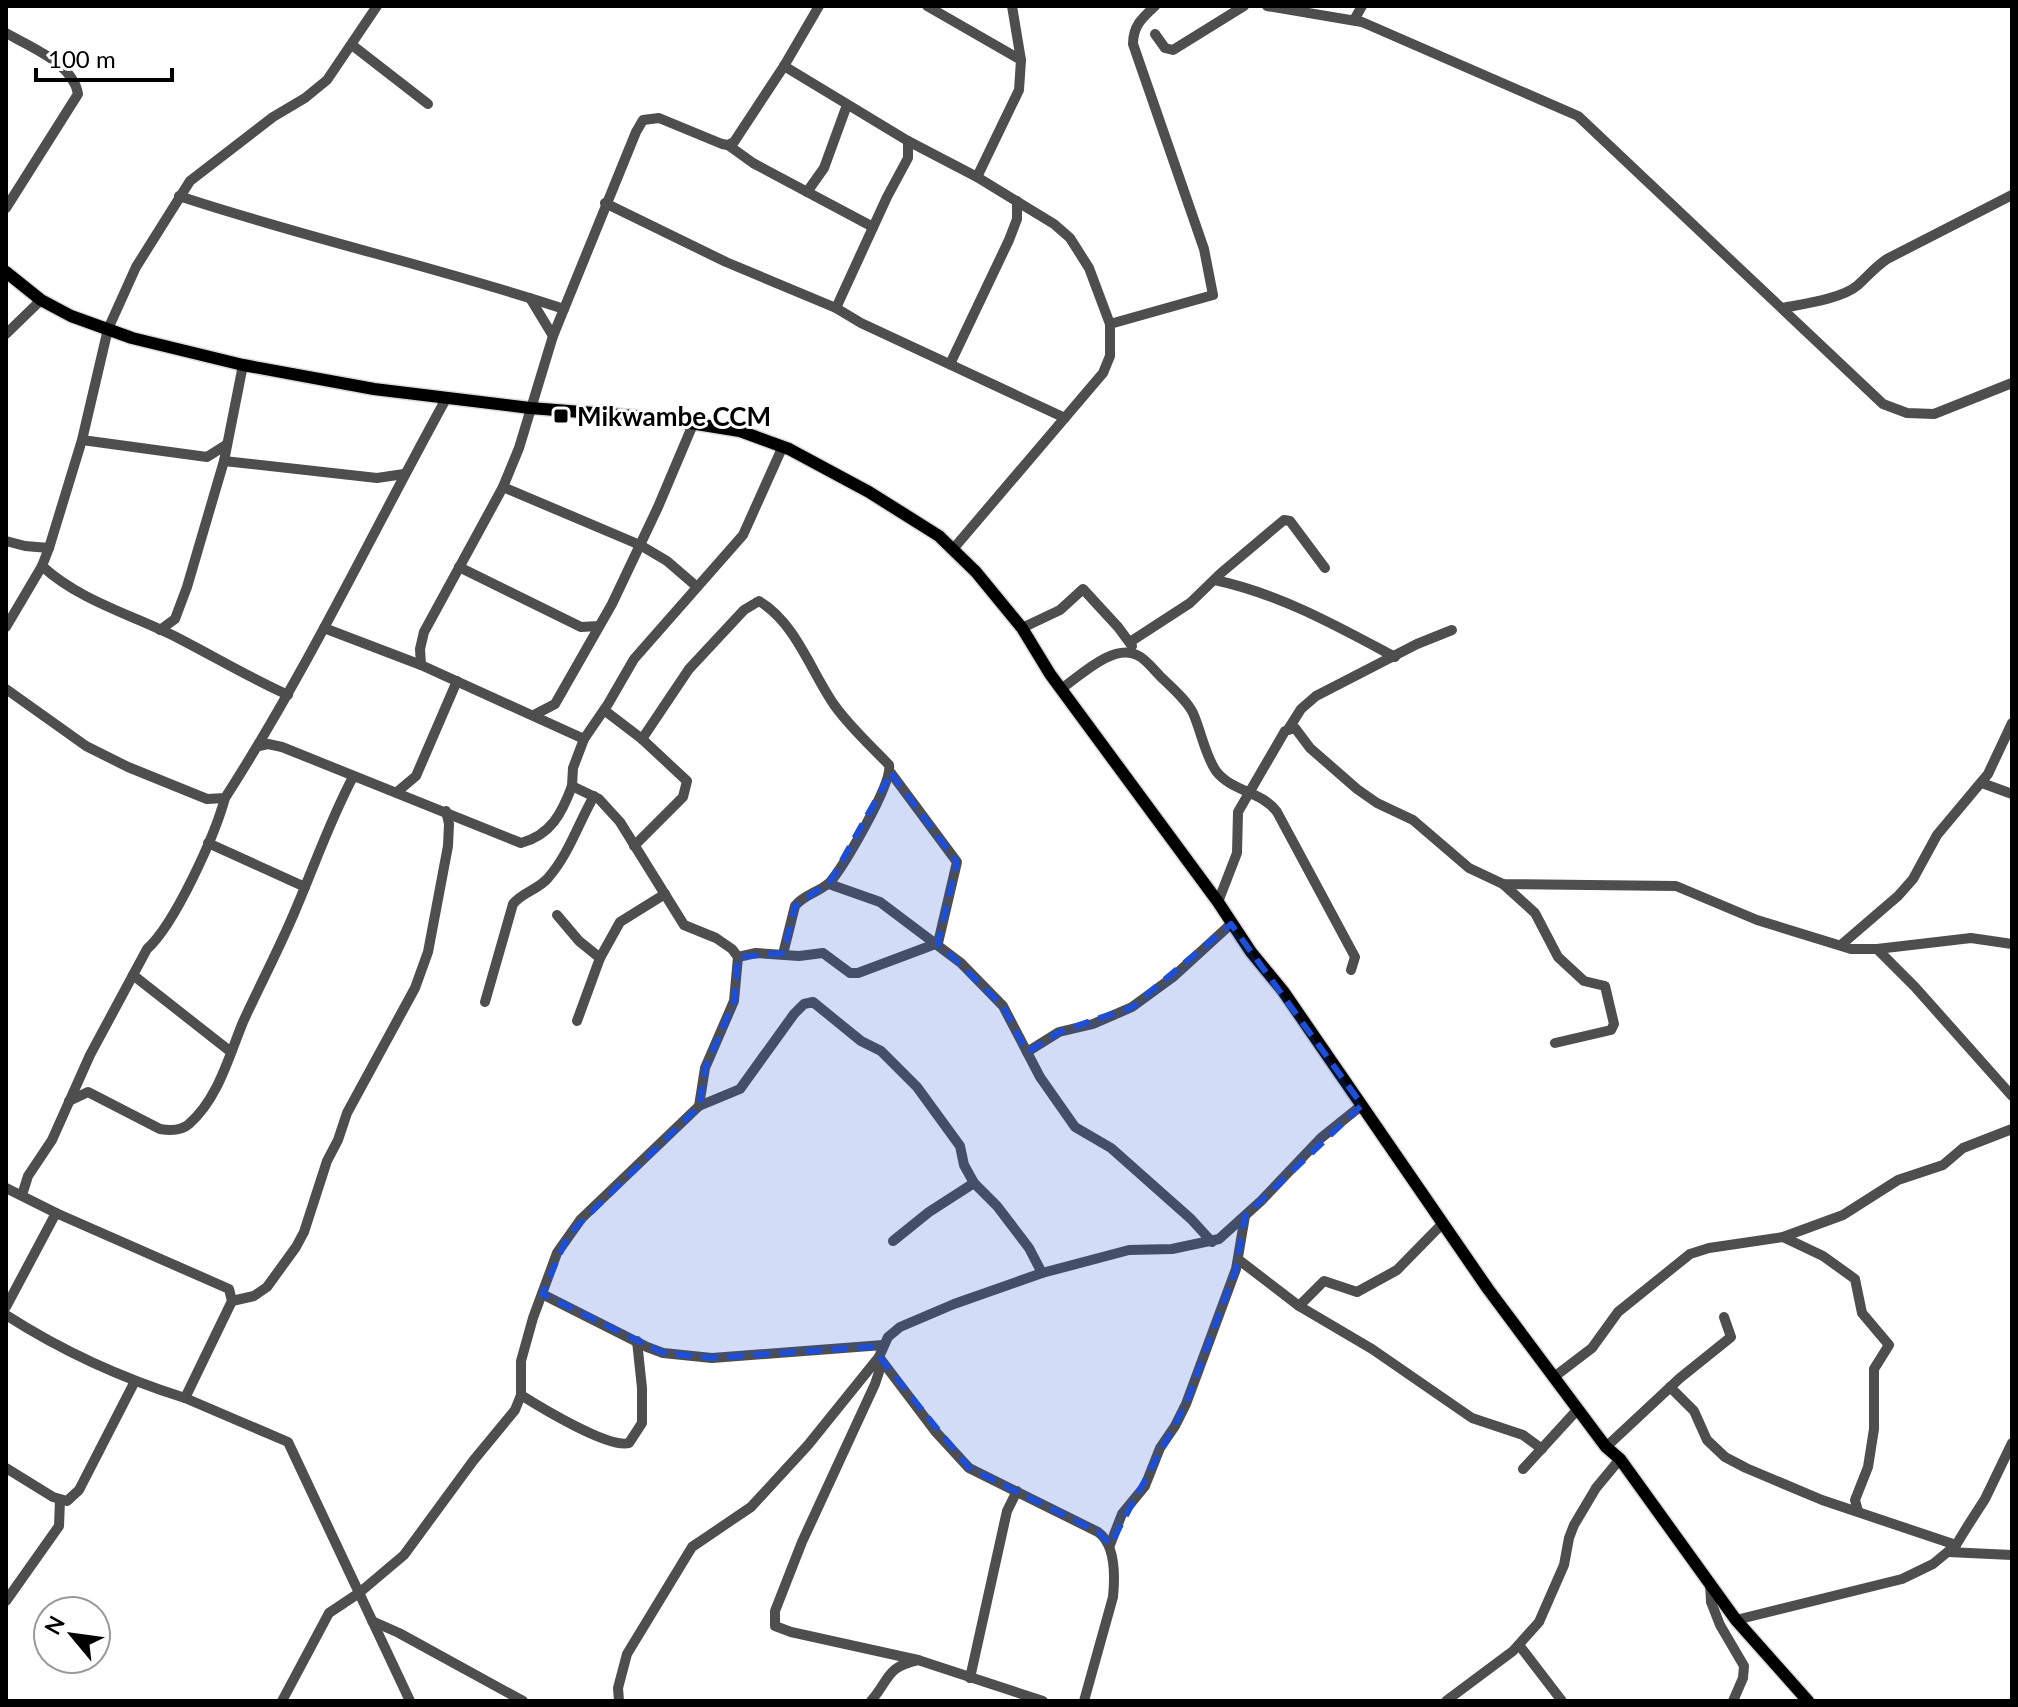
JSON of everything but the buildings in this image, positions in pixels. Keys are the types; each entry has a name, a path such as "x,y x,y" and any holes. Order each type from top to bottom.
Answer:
{"main road":[{"path":"6,272 41,300 71,316 132,338 243,365 374,389 530,408 694,422 740,431 783,446 893,506 954,548 1022,628 1061,689 1283,991 1442,1224 1554,1377 1606,1447 1620,1459 1736,1620 1808,1701"}],"street":[{"path":"6,627 42,566 49,548 82,440 108,329 136,267 179,196 199,173 327,80 377,6"},
{"path":"728,145 744,129 819,6"},
{"path":"927,6 1021,60"},
{"path":"977,177 1019,90 1021,60 1012,6"},
{"path":"1110,324 1213,295 1204,249 1133,44 1137,23 1155,6"},
{"path":"1155,34 1165,48 1173,50 1244,6"},
{"path":"1267,6 1354,20 1517,87 1578,116 1883,404 1907,413 1934,414 2012,383"},
{"path":"1354,20 1362,6"},
{"path":"6,33 60,65 77,84 78,94 6,208"},
{"path":"352,45 428,104"},
{"path":"784,66 1054,224 1070,238 1089,268 1110,324 1110,356 1103,373 954,548"},
{"path":"807,192 824,168 847,105"},
{"path":"421,665 420,649 424,632 503,487 519,448 553,336 624,155 643,120 659,118 728,145 753,163 873,227"},
{"path":"836,308 908,158 908,141"},
{"path":"908,158 925,151"},
{"path":"1782,308 1818,301 1855,288 1870,271 1887,259 2012,195"},
{"path":"179,196 244,218 564,309"},
{"path":"950,364 1009,240 1017,219 1017,201"},
{"path":"605,203 726,262 836,308 861,323 1065,418"},
{"path":"530,298 553,336"},
{"path":"6,334 41,300"},
{"path":"178,639 175,619 224,461 243,365"},
{"path":"22,1195 28,1176 52,1140 90,1055 147,949 170,921 218,823 225,798 288,695 447,397"},
{"path":"555,725 555,704 640,545 694,422"},
{"path":"82,440 207,457 226,445"},
{"path":"259,746 282,747 521,843 530,840 555,824 572,786 573,768 584,739 634,659 743,535 783,446"},
{"path":"224,461 377,478 404,474"},
{"path":"503,487 640,545 667,561 696,586"},
{"path":"1130,642 1190,603 1284,520 1290,521 1325,568"},
{"path":"6,541 49,548"},
{"path":"42,566 62,583 288,695"},
{"path":"459,567 581,627 599,626"},
{"path":"1215,580 1306,610 1395,657"},
{"path":"1022,628 1060,610 1083,589 1138,655 1188,705 1218,772 1229,784 1249,792 1277,812 1355,957 1351,970"},
{"path":"642,739 689,669 744,610 759,601 768,607 798,644 836,707 889,765 891,773 956,858 938,943"},
{"path":"160,630 175,619"},
{"path":"324,628 421,665 584,739"},
{"path":"1218,902 1237,853 1238,812 1270,754 1301,709 1316,696 1417,644 1452,630"},
{"path":"1061,689 1107,658 1124,652 1138,655"},
{"path":"397,792 412,782 457,681"},
{"path":"6,689 86,746 128,767 207,799 225,798"},
{"path":"534,715 555,704"},
{"path":"604,710 642,739 687,781 687,788 678,802 634,846"},
{"path":"1841,945 1913,879 1937,835 1994,765 2012,723"},
{"path":"1289,728 1298,730 1310,748 1357,789 1377,803 1413,820 1469,868 1503,884 1535,913 1558,957 1584,981 1605,986 1614,1024 1611,1030 1555,1043"},
{"path":"783,954 797,903 829,884 871,816 891,773"},
{"path":"69,1101 88,1092 160,1129 175,1130 189,1124 208,1102 305,887 340,800 353,777"},
{"path":"412,782 419,801"},
{"path":"1982,783 2012,794"},
{"path":"572,786 594,796 620,822 684,925 716,938 738,957 734,1001 705,1068 699,1106"},
{"path":"485,1002 513,904 517,898 540,888 552,874 573,841 594,796"},
{"path":"232,1301 254,1296 267,1287 296,1247 347,1113 415,988 428,952 448,846 446,811"},
{"path":"208,843 305,887"},
{"path":"829,884 880,902 961,963 1003,1006 1040,1077 1078,1130 1111,1148 1191,1219 1212,1242"},
{"path":"1503,884 1676,886 1770,925 1851,949 1971,938 2012,944"},
{"path":"577,1021 600,958 620,922 665,894"},
{"path":"557,915 579,941 600,958"},
{"path":"1027,1052 1059,1032 1093,1024 1132,1007 1173,977 1231,924"},
{"path":"738,957 756,953 799,956 823,953 850,973 858,973 938,943"},
{"path":"1877,949 2012,1096"},
{"path":"133,975 231,1052"},
{"path":"282,1701 329,1613 359,1593 404,1555 512,1414 521,1395 520,1365 542,1294 557,1253 581,1219 699,1106 740,1089 804,1004 813,1002 856,1038 881,1051 917,1087 960,1146 964,1165 974,1183 997,1206 1042,1273"},
{"path":"1043,1701 918,1660 775,1626 775,1611 802,1542 875,1384 883,1345 900,1327 1042,1273 1129,1250 1172,1249 1212,1242 1222,1237 1321,1138 1362,1105"},
{"path":"1554,1377 1592,1348 1618,1312 1690,1254 1709,1248 1783,1237 1843,1215 1898,1180 1943,1165 1963,1148 2011,1131"},
{"path":"893,1241 929,1212 974,1183"},
{"path":"6,1188 56,1213 225,1285 232,1301 185,1398"},
{"path":"6,1307 56,1213"},
{"path":"1084,1701 1113,1597 1115,1583 1110,1545 1122,1514 1145,1486 1160,1448 1186,1404 1239,1260 1245,1216"},
{"path":"1299,1306 1320,1282 1327,1281 1357,1292 1392,1273 1442,1224"},
{"path":"1783,1237 1823,1256 1855,1279 1862,1313 1889,1345 1874,1369 1874,1429 1868,1467 1855,1498 1858,1511"},
{"path":"1239,1260 1299,1306 1372,1349 1472,1418 1523,1435 1542,1449"},
{"path":"542,1294 663,1353 712,1358 883,1345"},
{"path":"6,1315 79,1357 134,1383 185,1398 288,1442 400,1674 410,1701"},
{"path":"1606,1447 1712,1350 1731,1337 1724,1317"},
{"path":"521,1395 616,1445 629,1443 642,1423 637,1341"},
{"path":"879,1357 965,1465 982,1477 1098,1532 1110,1545"},
{"path":"619,1701 618,1688 627,1654 692,1547 751,1507 808,1445 879,1357"},
{"path":"6,1468 60,1500 67,1501 79,1490 134,1383"},
{"path":"1670,1387 1694,1411 1707,1440 1725,1457 1765,1478 1952,1548 2012,1555"},
{"path":"1523,1469 1578,1409"},
{"path":"1736,1620 1902,1579 1933,1564 1952,1548 1985,1499 2012,1443"},
{"path":"1446,1701 1519,1645 1539,1622 1564,1565 1574,1525 1596,1488 1620,1459"},
{"path":"970,1678 1007,1511 1017,1491"},
{"path":"6,1601 59,1526 60,1500"},
{"path":"1710,1583 1711,1602 1720,1625 1744,1666 1743,1678 1733,1701"},
{"path":"372,1621 523,1701"},
{"path":"1519,1645 1562,1701"},
{"path":"883,1651 890,1672"},
{"path":"871,1701 890,1672 901,1664 918,1660"}],"highlighted area":[{"path":"891,773 957,862 938,943 1003,1006 1027,1052 1059,1032 1132,1007 1231,924 1362,1105 1245,1216 1236,1269 1186,1404 1110,1545 1098,1532 969,1468 871,1347 712,1358 663,1353 542,1294 568,1235 699,1106 705,1068 734,1001 738,957 783,953 795,906 831,880"}],"place":[{"name":"Mikwambe CCM","path":"561,416"}]}
